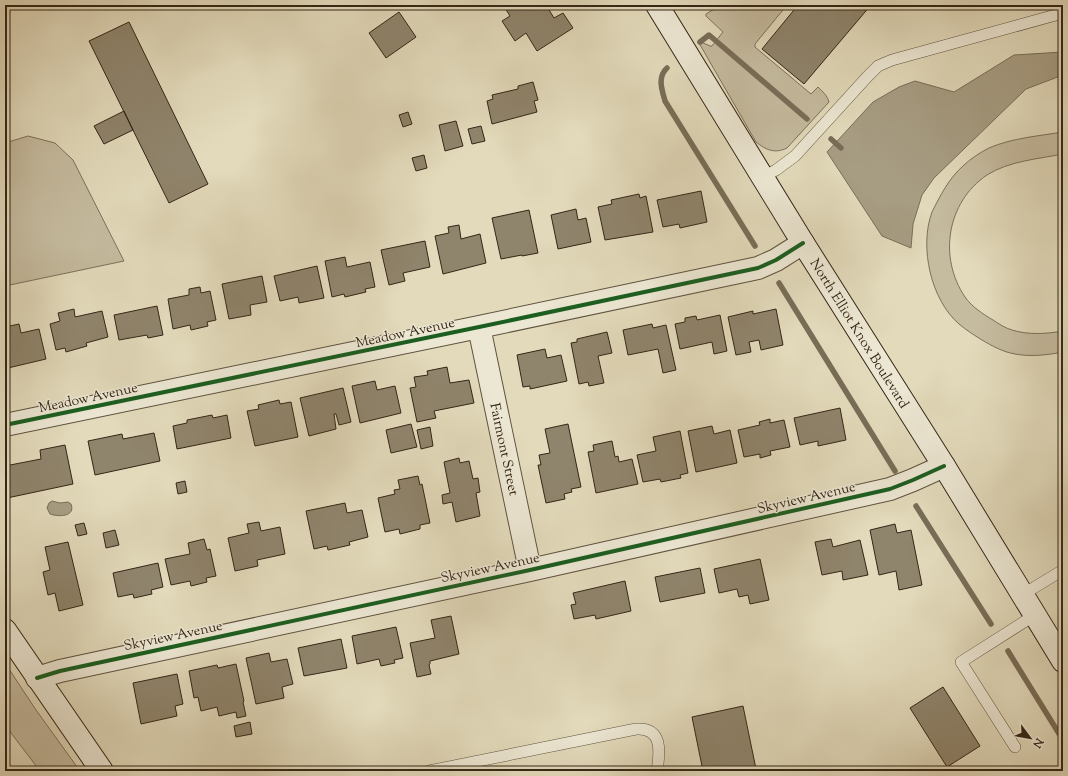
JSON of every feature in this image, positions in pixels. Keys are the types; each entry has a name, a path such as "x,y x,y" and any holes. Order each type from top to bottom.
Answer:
{"street":[{"name":"North Elliot Knox Boulevard","path":"657,5 803,243 944,466 1063,661"},
{"name":"Meadow Avenue","path":"5,426 758,268 776,260 803,243"},
{"name":"Fairmont Street","path":"479,327 530,570"},
{"name":"Skyview Avenue","path":"37,678 60,671 530,570 890,489 944,466"},
{"path":"5,630 102,771"}],"lane":[{"path":"763,177 776,170 795,156 878,66 892,60 1063,13"},
{"path":"1022,595 1063,570"},
{"path":"1015,747 961,662 1035,615"},
{"path":"429,771 643,728 654,734 657,739 659,751 657,771"}],"shaded area":[{"path":"721,5 787,5 755,44 755,47 811,94 818,87 826,95 829,102 787,148 783,150 771,150 756,142 699,43 701,42 712,46 723,32 706,16 706,14"},
{"path":"1063,52 1063,75 1026,89 934,178 922,195 913,224 911,248 882,236 827,152 873,102 899,87 915,81 954,92 1014,55"},
{"path":"1063,132 1063,154 1024,161 996,170 973,186 955,215 951,231 951,265 965,297 974,307 1012,330 1037,334 1063,331 1063,352 1045,355 1021,355 1011,353 1002,350 976,336 959,324 949,314 941,301 930,272 927,256 928,226 932,212 949,182 964,165 976,156 989,148 1007,142"},
{"path":"28,136 55,143 73,160 124,261 5,286 5,143"},
{"path":"52,501 60,503 68,502 71,504 71,511 69,514 61,516 50,514 47,508 49,503"},
{"path":"5,663 36,710 80,771 40,771 5,725"}],"building":[{"path":"508,5 546,5 554,18 563,13 573,28 537,51 526,33 515,41 502,21 510,16 505,8"},
{"path":"798,5 871,5 804,84 762,49"},
{"path":"399,12 416,37 386,58 369,33"},
{"path":"129,22 208,184 169,203 89,41"},
{"path":"533,82 538,100 534,101 537,112 492,124 487,101 493,99 492,95 518,89 518,86"},
{"path":"124,111 133,130 104,144 94,126"},
{"path":"408,112 412,124 403,127 399,115"},
{"path":"456,121 463,146 445,151 439,125"},
{"path":"481,126 485,141 472,144 468,129"},
{"path":"424,155 427,168 416,171 412,158"},
{"path":"701,191 707,222 680,228 679,224 663,227 657,200"},
{"path":"639,194 640,198 646,196 653,232 605,240 598,207 612,204 611,200"},
{"path":"576,209 578,220 586,218 591,242 558,249 551,215"},
{"path":"529,210 538,253 501,259 492,218"},
{"path":"459,225 461,239 480,234 486,263 443,274 435,236 449,233 448,227"},
{"path":"425,241 430,267 403,273 405,281 389,285 381,250"},
{"path":"345,257 347,267 370,262 375,287 365,289 366,292 345,297 344,294 332,297 325,261"},
{"path":"317,266 324,298 299,303 298,297 280,301 274,276"},
{"path":"262,276 267,302 250,305 251,315 229,319 222,284"},
{"path":"200,287 201,293 210,291 216,320 207,322 208,326 191,330 190,325 173,329 168,299 189,295 189,289"},
{"path":"157,306 163,335 148,338 147,335 119,340 114,315"},
{"path":"74,309 75,317 102,311 108,337 86,343 87,346 66,352 65,348 56,350 50,324 60,321 58,313"},
{"path":"776,309 783,345 761,350 759,340 749,342 751,352 736,355 728,317 753,311 753,314"},
{"path":"720,315 727,351 714,354 712,342 680,349 675,324 685,322 685,318 696,316 697,320"},
{"path":"19,324 21,333 39,329 46,359 8,368 7,365 5,365 5,327"},
{"path":"652,324 653,328 666,325 676,370 663,373 658,349 628,355 623,330"},
{"path":"607,332 612,353 598,356 604,383 589,386 588,382 579,384 571,343 577,342 577,339"},
{"path":"545,349 547,358 561,355 567,381 530,389 530,386 523,387 517,355"},
{"path":"447,367 450,383 469,380 474,403 434,411 436,418 417,422 410,388 416,387 414,377 428,375 427,371"},
{"path":"375,381 377,390 395,386 401,413 360,423 352,386"},
{"path":"343,388 351,422 339,425 336,414 334,414 336,429 309,436 300,398"},
{"path":"279,400 280,404 291,402 298,437 255,446 247,411 259,409 258,405"},
{"path":"840,408 846,440 818,446 818,441 800,445 794,418"},
{"path":"212,415 213,418 227,415 231,438 177,449 173,426 187,423 187,420"},
{"path":"770,419 770,423 784,420 790,447 770,451 771,455 760,458 760,454 744,457 738,430 760,425 759,422"},
{"path":"411,424 417,447 391,453 386,430"},
{"path":"568,424 581,487 571,489 572,492 564,494 565,499 546,503 538,465 541,465 539,455 550,453 545,429"},
{"path":"712,426 714,434 730,430 737,463 696,472 688,431"},
{"path":"430,427 433,446 421,449 417,430"},
{"path":"680,431 688,473 680,475 681,478 661,482 660,479 643,482 637,455 656,451 653,437"},
{"path":"154,433 160,461 95,475 88,441 122,434 123,439"},
{"path":"612,441 615,457 618,456 619,462 632,459 638,484 596,493 588,452 594,451 593,445"},
{"path":"65,445 73,484 7,498 5,488 5,466 41,459 40,450"},
{"path":"459,458 460,463 469,461 473,479 478,478 480,492 476,493 480,516 456,522 452,502 443,504 442,495 450,493 444,462"},
{"path":"418,476 420,485 422,484 430,523 420,525 420,529 400,534 399,529 385,532 378,498 395,494 394,490 400,489 398,480"},
{"path":"185,481 187,492 178,494 176,483"},
{"path":"345,503 347,513 362,510 368,537 349,542 350,545 328,550 327,546 314,549 306,511"},
{"path":"259,522 261,531 280,527 285,554 257,560 258,566 235,571 228,538 249,533 247,524"},
{"path":"84,523 87,534 78,536 75,525"},
{"path":"895,524 897,533 911,530 922,585 899,590 896,571 879,575 870,530"},
{"path":"115,530 119,545 106,548 103,533"},
{"path":"204,539 207,550 210,549 216,576 206,578 207,582 191,586 190,581 171,585 165,559 190,554 188,543"},
{"path":"831,539 833,547 860,540 868,575 843,580 842,571 822,575 815,542"},
{"path":"68,542 83,605 59,611 55,593 48,595 43,572 50,570 45,547"},
{"path":"760,559 769,600 750,604 748,595 739,597 737,589 719,593 714,569"},
{"path":"158,563 163,587 151,590 152,594 134,598 133,594 118,597 113,573"},
{"path":"700,568 705,593 660,602 655,577"},
{"path":"625,581 631,611 596,619 595,615 574,619 571,605 576,604 573,593"},
{"path":"451,616 459,654 430,661 429,665 431,674 417,677 410,643 435,638 431,620"},
{"path":"396,627 403,658 394,660 395,663 381,666 379,659 357,664 352,636"},
{"path":"341,639 347,668 304,676 298,648"},
{"path":"269,653 271,662 287,659 293,684 282,687 284,698 256,704 246,658"},
{"path":"236,664 246,716 237,718 236,712 219,716 217,707 201,711 198,697 194,698 189,671 217,665 218,668"},
{"path":"177,674 183,704 175,706 177,716 141,724 133,683"},
{"path":"943,687 980,746 947,767 910,708"},
{"path":"743,706 756,769 761,768 762,771 703,771 692,717"},
{"path":"250,722 252,734 236,737 234,726"}],"waterway":[{"path":"700,42 709,35 807,119"},
{"path":"667,68 661,79 665,101 755,246"},
{"path":"831,139 841,148"},
{"path":"779,283 895,471"},
{"path":"916,506 991,624"},
{"path":"1008,651 1063,740"}],"cycle path":[{"path":"5,425 758,268 776,260 803,243"},
{"path":"37,678 60,671 530,570 890,489 944,466"}]}
